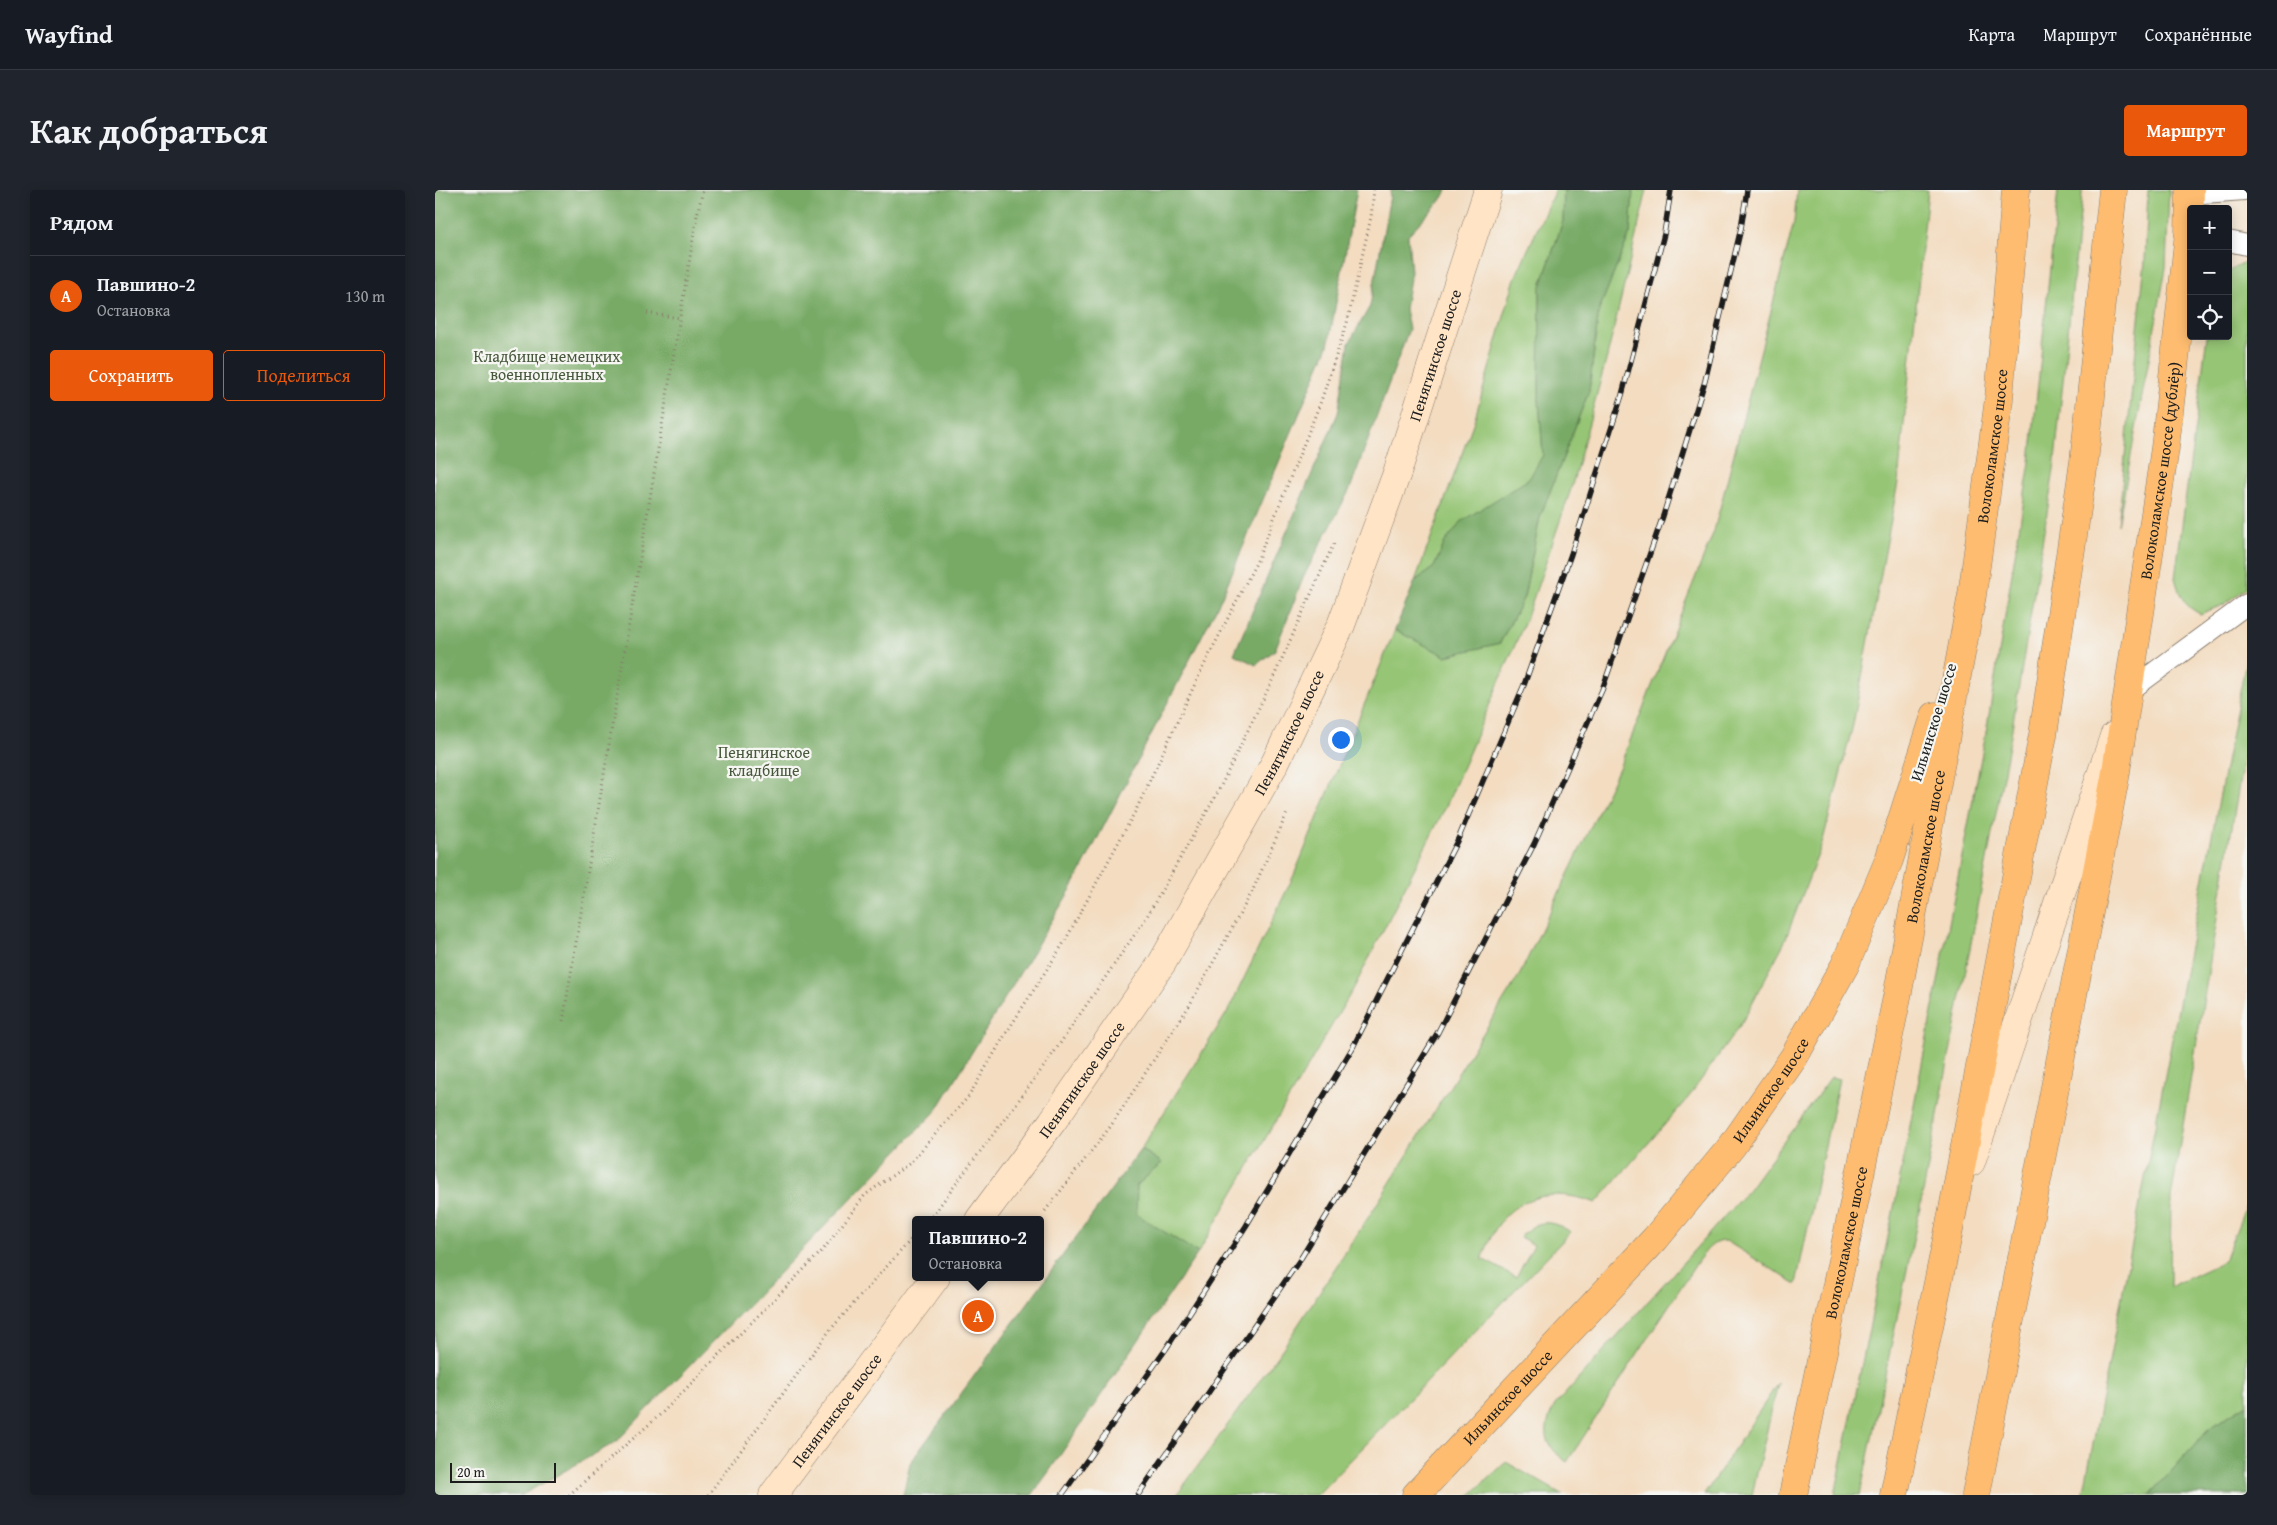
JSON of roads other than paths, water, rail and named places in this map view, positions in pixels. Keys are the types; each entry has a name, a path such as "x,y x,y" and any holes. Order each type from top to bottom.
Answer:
{"main road":[{"name":"Пенягинское шоссе","path":"982,1216 1052,1122 1162,963 1275,763 1341,625 1390,491 1488,190"},
{"name":"Волоколамское шоссе","path":"1793,1495 1897,997 1972,595 1999,399 2016,190"},
{"path":"1894,1495 1949,1225 2043,735 2083,462 2113,190"},
{"name":"Волоколамское шоссе (дублёр)","path":"2190,192 2190,205"},
{"name":"Волоколамское шоссе (дублёр)","path":"2129,690 2165,448 2188,250"},
{"name":"Ильинское шоссе","path":"1416,1495 1655,1239 1733,1146 1794,1057 1845,965 1889,860 1972,595"},
{"path":"1949,1225 2129,690"},
{"path":"1976,1495 2115,778 2129,690"},
{"name":"Пенягинское шоссе","path":"773,1495 933,1281"}],"lane":[{"path":"2190,192 2244,190"},
{"path":"2232,242 2247,245"},
{"path":"2129,690 2247,604"}],"railway":[{"path":"1062,1495 1166,1349 1246,1226 1353,1047 1459,837 1524,685 1571,554 1622,395 1664,234 1671,190"},
{"path":"1138,1495 1301,1258 1438,1032 1534,844 1602,690 1663,516 1705,381 1741,228 1747,190"}],"place":[{"name":"Павшино-2","path":"978,1316"}],"park label":[{"name":"Кладбище немецких военнопленных","path":"547,365"},
{"name":"Пенягинское кладбище","path":"764,761"}]}
